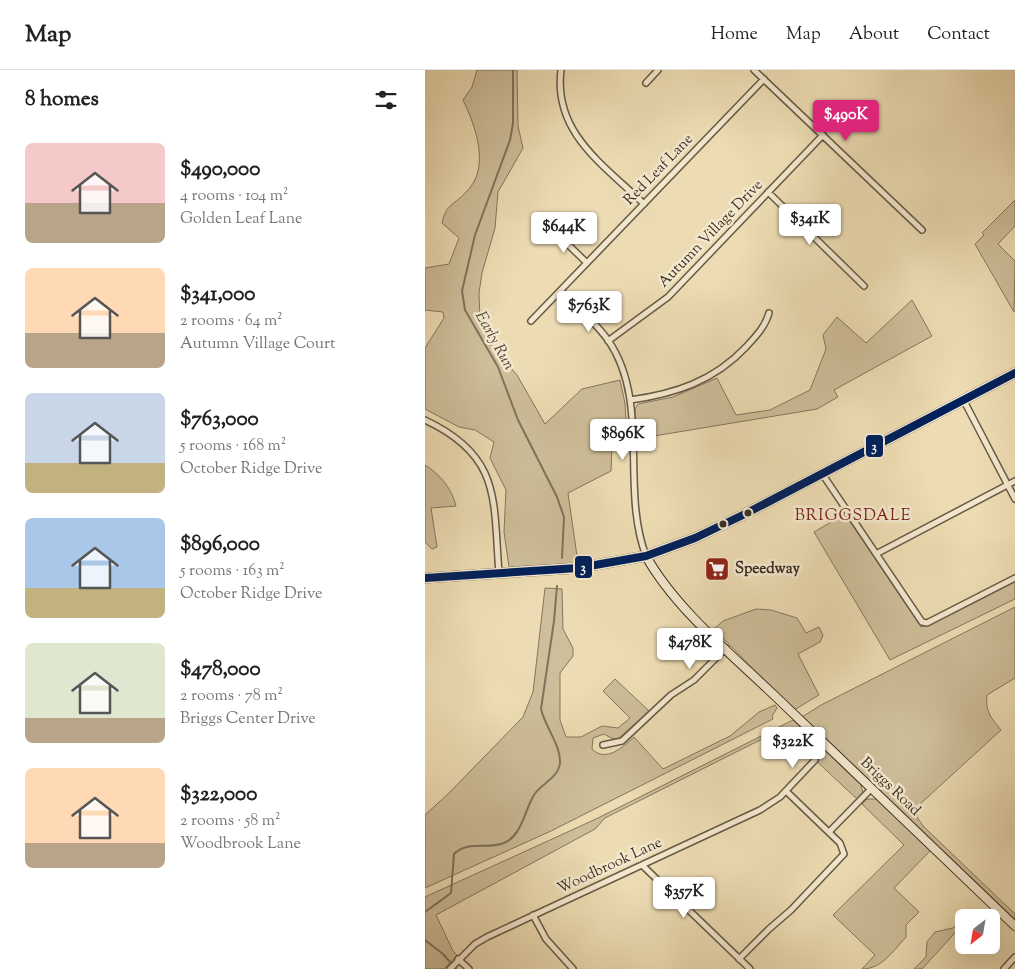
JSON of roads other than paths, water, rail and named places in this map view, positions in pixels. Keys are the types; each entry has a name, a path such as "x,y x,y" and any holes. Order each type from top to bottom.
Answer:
{"main road":[{"path":"425,578 578,568 646,556 695,538 823,475 1015,373"}],"street":[{"path":"561,70 560,96 569,125 585,146 644,204"},
{"path":"646,83 658,70"},
{"path":"754,70 923,230"},
{"name":"Red Leaf Lane","path":"531,321 764,80"},
{"name":"Autumn Village Drive","path":"608,341 668,296 823,135"},
{"path":"769,192 865,286"},
{"path":"554,231 587,263"},
{"path":"561,291 608,341 621,365 630,400 635,507 641,542 646,556"},
{"path":"630,400 667,394 710,376 739,354 758,334 769,313"},
{"path":"963,400 1015,499"},
{"path":"425,420 461,441 483,469 493,500 499,573"},
{"path":"823,475 920,620 927,622 1015,578"},
{"path":"876,554 1015,481"},
{"name":"Briggs Road","path":"646,556 654,570 675,596 726,648 1015,926"},
{"path":"603,745 622,741 671,695 693,680 726,648"},
{"name":"Woodbrook Lane","path":"453,965 481,940 760,810 786,791 815,760"},
{"path":"829,832 871,789"},
{"path":"739,959 843,856 843,847 786,791"},
{"path":"642,865 750,969"},
{"path":"533,915 546,939 573,969"},
{"path":"1004,969 1015,957"},
{"path":"453,965 469,969"}],"waterway":[{"name":"Early Run","path":"513,70 513,123 510,140 475,235 462,291 465,310 498,367 518,420 557,497 564,517 562,558"},
{"name":"Early Run","path":"425,912 451,893 454,854 466,847 498,845 510,840 519,828 534,795 553,777 559,768 560,756 558,749 541,709 554,621 557,586"},
{"name":"Early Run","path":"425,940 443,954 456,969"}],"place":[{"name":"Speedway","path":"717,569"}],"district":[{"name":"BRIGGSDALE","path":"853,516"}]}
